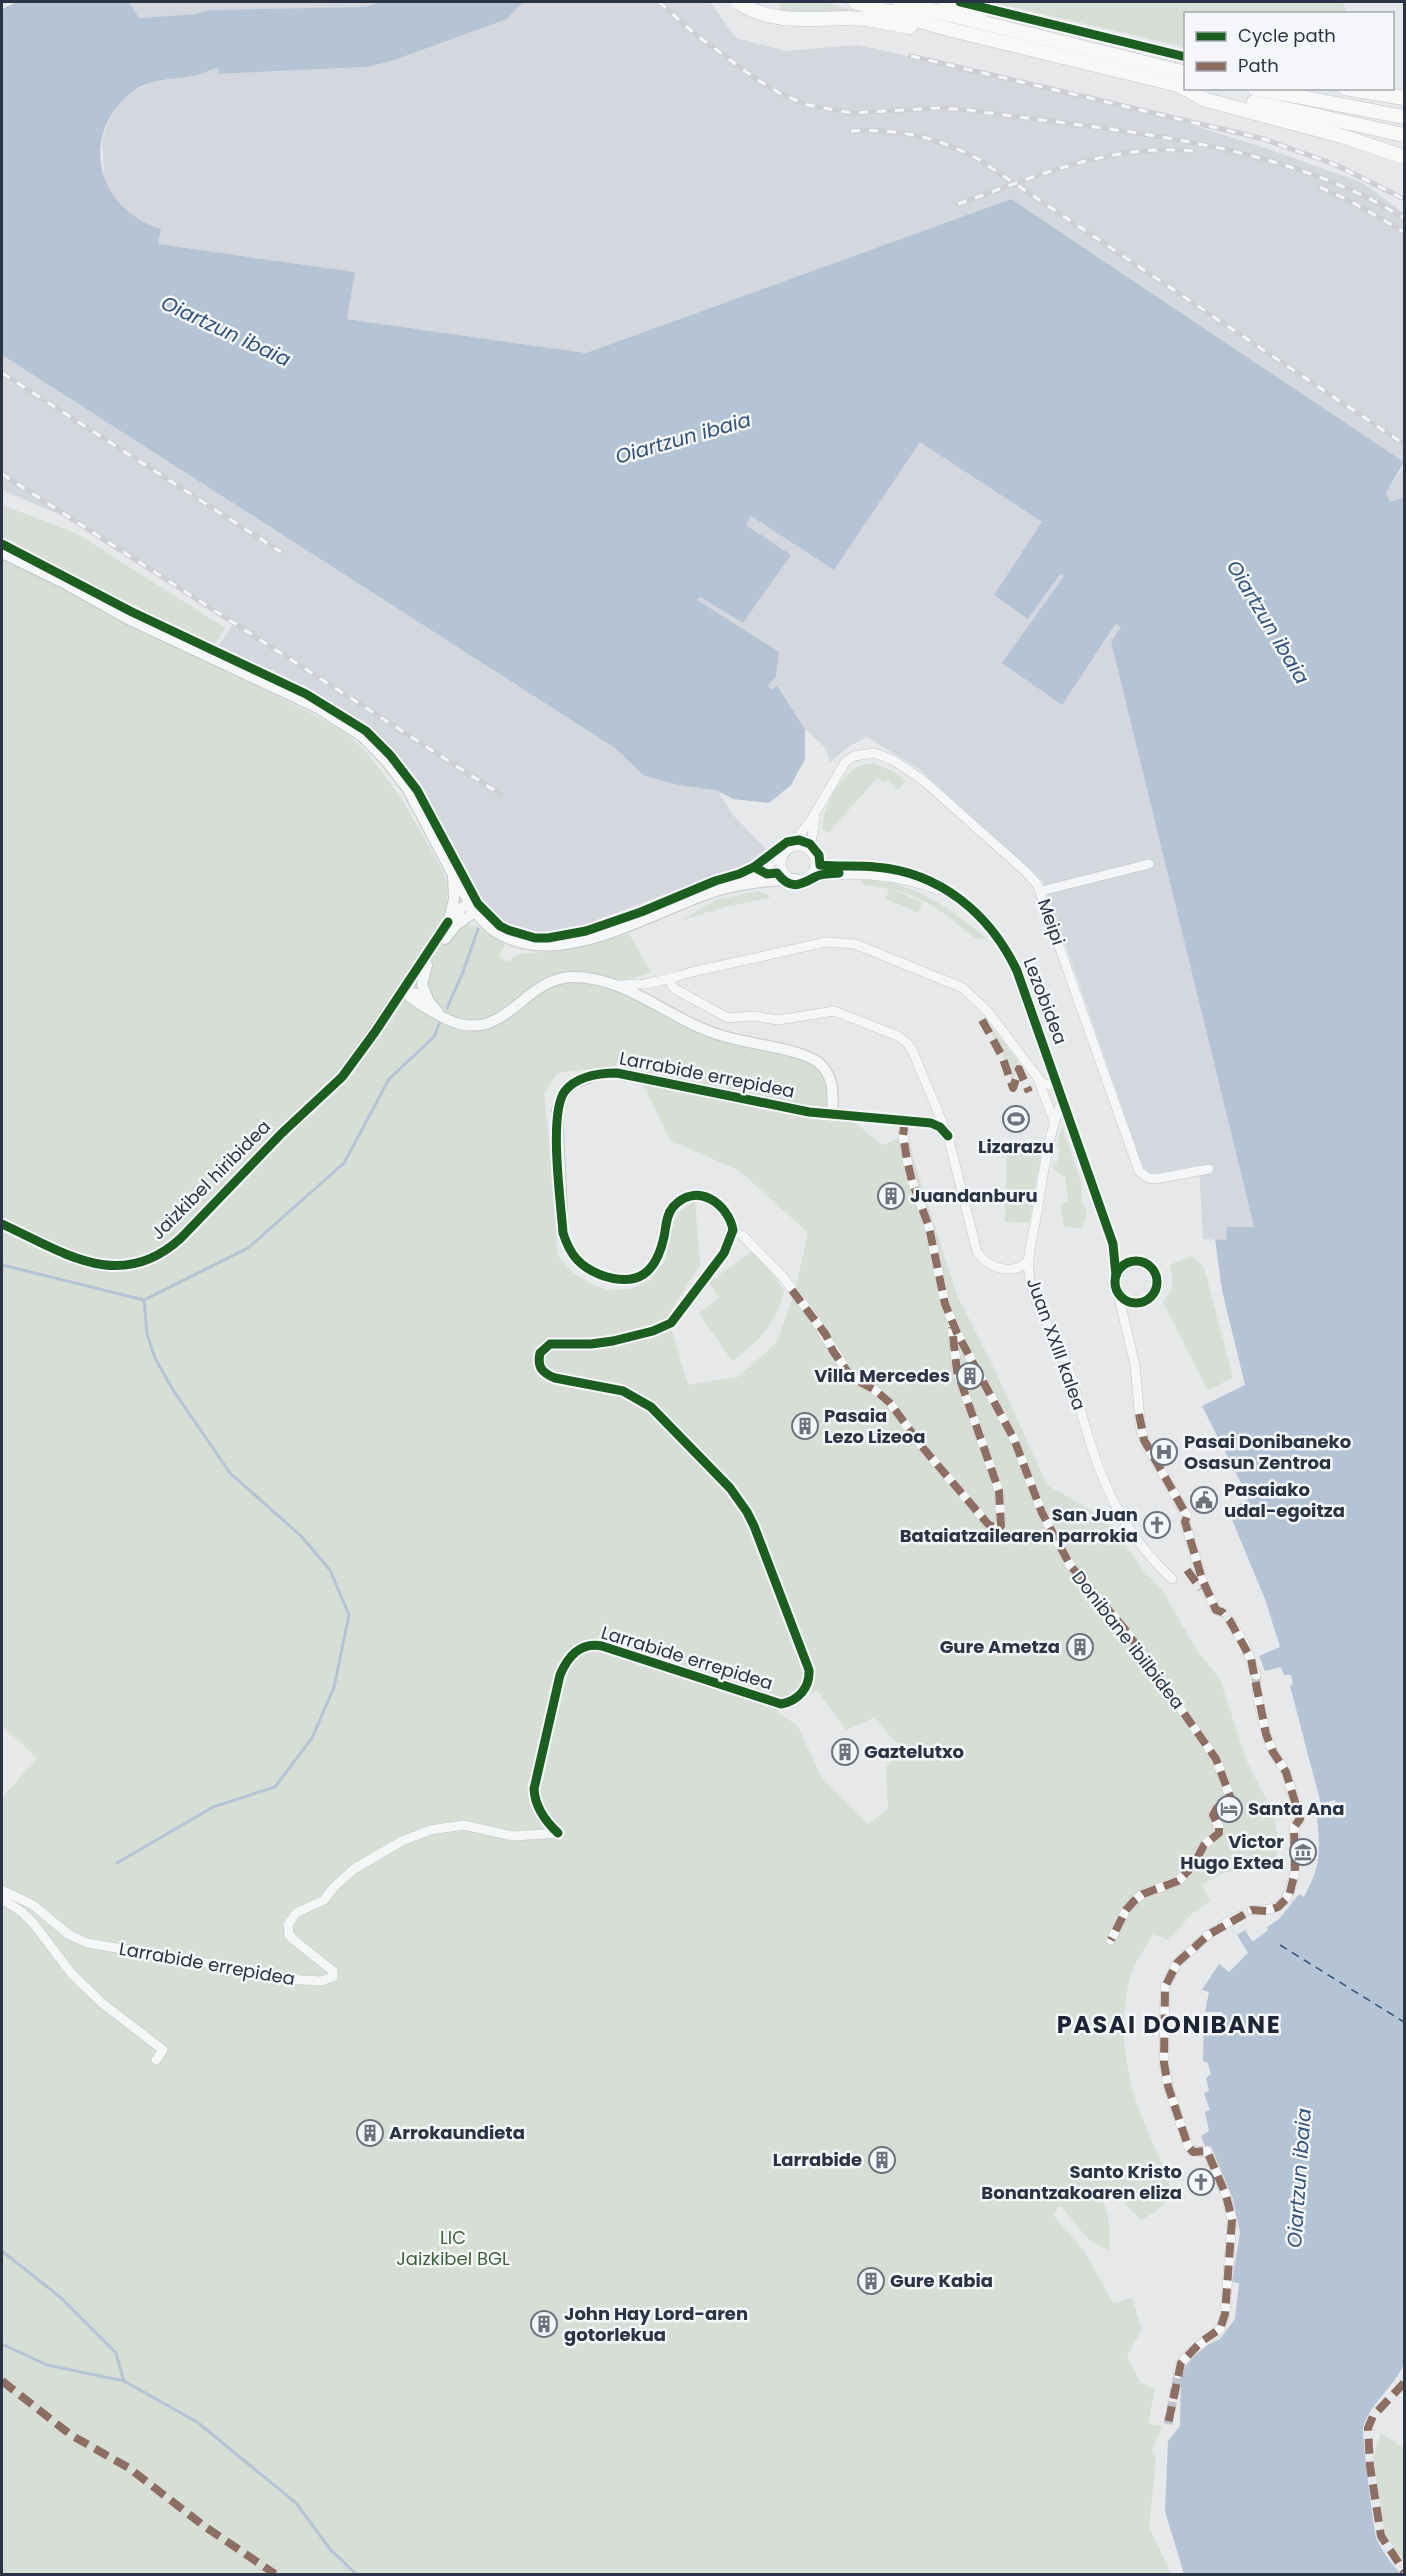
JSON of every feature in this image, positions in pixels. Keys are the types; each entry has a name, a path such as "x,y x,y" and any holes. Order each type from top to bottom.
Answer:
{"main road":[{"path":"738,2 758,13 772,17 867,19 922,29 948,29"},
{"path":"855,2 948,29 1184,84"},
{"path":"900,2 1011,30 1184,83"},
{"path":"946,2 991,18 1011,30"},
{"path":"1194,90 1206,100 1342,136 1404,157"},
{"path":"1212,90 1404,135"},
{"path":"1264,90 1404,117"},
{"path":"1357,90 1404,98"}],"street":[{"path":"2,553 128,619 310,704 350,728 372,746 407,788 474,910 485,923 506,938 528,944 545,945 583,939 632,925 708,893 742,883 801,878 813,871 815,863 810,851 800,846 787,851 742,883"},
{"name":"Meipi","path":"787,851 818,809 846,761 863,753 884,755 924,781 1025,871 1041,891 1141,1174 1151,1179 1209,1169"},
{"name":"Meipi","path":"810,851 818,809"},
{"path":"787,851 781,864 783,869 790,878 801,878"},
{"name":"Lezobidea","path":"815,863 831,866 876,867 903,872 938,884 958,898 993,930 1011,957 1056,1076 1113,1244 1116,1276"},
{"path":"1041,891 1149,864"},
{"name":"Lezobidea","path":"801,878 848,873 888,877 935,889 958,898"},
{"path":"448,922 454,899 453,875"},
{"path":"402,999 448,922 464,906 474,910"},
{"path":"426,1004 422,984 423,965 451,930 474,910"},
{"path":"402,999 419,994 426,1004 442,1017 468,1025 495,1021 510,1012 540,987 565,977 583,978 614,985 636,985 673,980 826,942 855,944 963,988 988,1012 1037,1077 1047,1085 1054,1082 1056,1076"},
{"path":"673,980 675,989 728,1018 753,1016 778,1020 834,1011 898,1036 907,1043 913,1052 948,1136 975,1247 980,1257 988,1264 1001,1269 1023,1266 1029,1259"},
{"path":"614,985 718,1035 807,1056 824,1068 832,1085 832,1114 935,1124 948,1136"},
{"path":"402,999 410,1004 426,1004"},
{"name":"Jaizkibel hiribidea","path":"2,1224 94,1264 126,1266 156,1256 181,1238 282,1133 342,1077 402,999"},
{"name":"Larrabide errepidea","path":"558,1833 544,1819 534,1789 561,1675 569,1658 576,1651 592,1644 602,1646 780,1704 798,1697 810,1681 809,1670 754,1526 730,1488 651,1407 623,1392 555,1378 545,1374 540,1367 540,1353 550,1344 591,1344 613,1341 653,1331 671,1323 724,1253 733,1230 731,1220 718,1203 703,1195 688,1197 672,1208 656,1263 644,1274 636,1278 615,1279 583,1266 568,1249 563,1233 557,1110 567,1089 590,1076 616,1073 809,1112 832,1114"},
{"path":"1037,1077 1054,1121 1061,1114 1070,1119"},
{"name":"Juan XXIII kalea","path":"1063,1098 1054,1121 1029,1259 1029,1271 1035,1297 1072,1378 1097,1463 1111,1499 1123,1522 1149,1557 1172,1579"},
{"name":"Donibane ibilbidea","path":"905,1120 903,1135 907,1160 912,1181 929,1227 945,1304 951,1321 1014,1439 1042,1513 1070,1565 1124,1628 1212,1753 1231,1799 1214,1811 1213,1815 1220,1827 1219,1833 1204,1845 1193,1866 1178,1881 1143,1894 1134,1901 1111,1940"},
{"path":"733,1230 743,1236 783,1277 854,1379 875,1390 890,1403 923,1448 988,1524 998,1529 1001,1526 999,1491 957,1371 951,1321"},
{"path":"1113,1244 1133,1261 1147,1264 1154,1272 1157,1282 1154,1292 1147,1299 1136,1303 1124,1299 1117,1290"},
{"path":"1133,1261 1122,1266 1116,1276 1117,1290 1135,1365 1141,1431 1148,1448 1187,1516 1185,1522 1202,1579 1216,1610 1222,1612"},
{"path":"1230,1621 1248,1652 1256,1675"},
{"path":"1257,1694 1266,1734 1292,1789 1300,1819 1294,1827 1295,1846"},
{"name":"Larrabide errepidea","path":"2,1890 33,1905 68,1934 87,1943 218,1965 265,1978 321,1981 333,1977 333,1971 289,1935 288,1925 296,1912 324,1900 334,1887 354,1869 402,1841 447,1826 481,1827 513,1836 558,1833"},
{"path":"1252,1910 1267,1911 1278,1908 1289,1896 1295,1872"},
{"path":"2,1899 22,1912 33,1923 72,1974 102,2003 163,2050 156,2060"},
{"path":"1223,1925 1240,1916"},
{"path":"1178,2374 1181,2363 1190,2353 1220,2329 1225,2314 1232,2220 1220,2181 1207,2151 1193,2152 1188,2145 1168,2086 1164,2063 1165,1987 1177,1963 1208,1935"}],"shaded area":[{"path":"129,2 380,2 365,7 208,10 196,14 139,18"},
{"path":"523,2 710,2 736,38 786,51 858,45 1132,106 1274,151 1363,183 1404,213 1404,462 1011,199 586,353 347,319 354,272 157,244 160,229 143,224 111,196 104,177 102,140 108,122 120,103 133,91 158,80 199,74 208,69 219,68 220,74 367,67 507,19"},
{"path":"2,355 615,748 643,775 718,791 733,815 768,851 755,863 738,872 687,886 573,929 543,933 529,931 494,916 479,901 467,883 419,788 383,742 366,728 328,704 217,648 234,623 72,520 2,490"},
{"path":"920,441 1042,522 1060,573 1064,576 1062,705 1117,624 1121,627 1111,642 1254,1228 1227,1227 1226,1240 1203,1239 1199,1165 1157,1174 1149,1173 1143,1167 1043,881 919,769 867,737 848,747 830,762 826,748 805,729 778,685 772,690 768,686 697,601 700,597 743,623 790,556 745,525 751,516 834,570"},
{"path":"1404,465 1404,497 1390,502 1386,493"}],"green space":[{"path":"780,2 824,2 861,13 781,11"},
{"path":"991,2 1342,2 1347,12 1184,12 1184,47"},
{"name":"LIC Jaizkibel BGL","path":"2,505 76,533 225,628 205,660 346,733 369,755 403,801 443,871 448,888 444,920 399,995 426,997 427,965 457,924 477,927 505,945 499,956 507,962 518,954 557,951 629,934 651,972 615,984 711,1032 800,1054 828,1074 833,1105 882,1145 908,1135 914,1161 957,1295 995,1370 1047,1485 1102,1517 1117,1533 1145,1573 1161,1588 1196,1649 1220,1679 1247,1762 1275,1821 1279,1844 1277,1857 1268,1867 1223,1873 1202,1885 1210,1901 1193,1913 1168,1940 1153,1934 1135,1965 1128,1985 1124,2035 1128,2070 1136,2101 1173,2195 1154,2213 1140,2220 1109,2186 1098,2192 1109,2220 1109,2251 1088,2239 1060,2205 1053,2215 1083,2249 1113,2303 1132,2298 1142,2329 1127,2356 1140,2382 1155,2389 1148,2424 1162,2426 1152,2450 1156,2459 1149,2526 1171,2574 2,2574 2,1798 37,1758 2,1726","holes":["625,1065 645,1088 670,1140 740,1171 808,1233 795,1291 777,1342 738,1377 688,1385 668,1316 700,1265 695,1201 681,1210 674,1220 665,1261 649,1281 631,1289 608,1290 593,1285 572,1272 557,1255 555,1192 544,1094 557,1073","817,1690 846,1730 874,1718 901,1748 886,1767 888,1809 868,1824 823,1780 797,1725 776,1712"]},
{"path":"872,763 895,772 905,782 898,790 887,780 884,782 877,778 828,833 822,829 827,808 837,787 852,770"},
{"path":"862,879 880,881 913,890 943,906 986,938 976,939 928,903 907,893 895,890 922,903 918,913 886,899 889,889 863,884"},
{"path":"758,891 770,895 769,898 724,907 680,921 716,900"},
{"path":"983,1017 1018,1061 1013,1085 1003,1055"},
{"path":"1062,1126 1082,1186 1081,1200 1087,1213 1082,1229 1064,1226 1061,1205 1068,1201 1065,1177 1053,1169 1053,1162 1057,1163 1060,1149 1057,1148"},
{"path":"1007,1146 1042,1147 1029,1223 1005,1222"},
{"path":"754,1250 784,1290 777,1311 766,1330 732,1361 699,1313 719,1298 709,1282"},
{"path":"1192,1256 1204,1268 1233,1377 1208,1391 1163,1302 1172,1284 1169,1265"},
{"path":"1381,2433 1402,2447 1404,2445 1404,2561 1385,2535 1373,2457"}],"water":[{"name":"Oiartzun ibaia","path":"17,2 129,2 139,18 196,14 208,10 365,7 380,2 523,2 507,19 394,60 367,67 219,74 218,68 197,75 146,84 131,93 114,110 104,130 100,150 102,170 109,189 122,206 139,219 161,229 158,244 355,272 347,319 586,353 1011,199 1404,462 1386,493 1390,502 1404,497 1404,2363 1400,2372 1370,2412 1363,2429 1368,2485 1377,2540 1401,2574 1184,2574 1165,2511 1168,2441 1180,2426 1181,2372 1201,2348 1220,2339 1235,2319 1239,2283 1232,2282 1240,2233 1233,2199 1211,2146 1206,2148 1201,2136 1209,2131 1205,2112 1210,2110 1204,2093 1209,2091 1206,2078 1211,2074 1208,2063 1203,2061 1204,2017 1223,2016 1222,2012 1205,2012 1209,1992 1202,1990 1219,1964 1229,1972 1248,1953 1237,1935 1245,1930 1252,1941 1255,1940 1268,1930 1267,1927 1279,1919 1299,1894 1304,1897 1317,1866 1319,1848 1317,1815 1309,1817 1308,1811 1336,1803 1335,1800 1321,1804 1290,1686 1293,1684 1291,1675 1284,1675 1281,1667 1265,1671 1259,1656 1280,1647 1265,1599 1228,1510 1249,1499 1202,1406 1245,1385 1222,1290 1215,1239 1226,1240 1227,1227 1254,1227 1111,642 1121,627 1116,624 1062,705 1002,663 1064,576 1060,574 1028,619 994,595 1042,522 920,442 834,570 751,516 746,525 791,555 743,623 700,597 697,600 779,652 776,676 768,686 772,690 777,685 805,729 805,759 791,785 769,803 733,799 718,791 674,784 643,775 615,748 2,355 2,9"}],"waterway":[{"path":"447,1008 478,929"},
{"path":"2,1265 144,1300 248,1248 344,1163 389,1079 434,1037 439,1024"},
{"path":"117,1863 213,1807 275,1787 312,1738 334,1687 349,1615 330,1570 301,1536 230,1473 173,1390 155,1358 147,1334 144,1300"},
{"path":"2,2251 60,2297 116,2353 124,2381"},
{"path":"2,2344 47,2365 124,2381 197,2422 296,2503 330,2549 356,2574"}],"ferry route":[{"path":"1280,1945 1404,2022"}],"tunnel":[{"path":"1256,1675 1257,1694"},
{"path":"1295,1846 1295,1872"},
{"path":"1208,1935 1223,1925"},
{"path":"1168,2424 1178,2374"}],"railway":[{"path":"659,2 695,34 756,79 781,94 808,105 852,113 938,108 969,110 1193,143 1248,155 1302,171 1354,192 1404,218"},
{"path":"911,56 1264,139 1336,165 1404,199"},
{"path":"851,131 884,131 916,136 948,145 978,159 1404,444"},
{"path":"958,204 1044,173 1102,157 1162,150 1193,151"},
{"path":"1320,187 1352,202 1404,232"},
{"path":"2,373 281,552"},
{"path":"2,474 500,794"}],"marked path":[{"path":"982,1020 1002,1056 1013,1088 1019,1069 1029,1092"},
{"path":"905,1120 903,1135 907,1160 912,1181 929,1227 945,1304 957,1333 1014,1439 1042,1513 1070,1565 1124,1628 1216,1759 1231,1799 1225,1805 1217,1808 1213,1815 1219,1827 1219,1833 1204,1845 1193,1866 1178,1881 1143,1894 1134,1901 1126,1910 1111,1940"},
{"path":"792,1290 826,1335 833,1351 847,1371 854,1379 875,1390 890,1403 923,1448 988,1524 998,1529 1001,1526 999,1491 957,1371 952,1327"},
{"path":"1139,1414 1144,1440 1187,1516 1185,1522 1202,1579 1216,1610 1222,1612 1230,1621 1251,1659 1266,1734 1273,1752 1286,1772 1300,1819 1294,1827 1295,1872 1289,1896 1278,1907 1267,1911 1252,1910 1208,1935 1177,1963 1165,1987 1164,2063 1168,2086 1188,2146 1193,2152 1207,2151 1226,2195 1232,2220 1225,2314 1220,2329 1201,2342 1181,2363 1168,2424"},
{"path":"1187,1570 1201,1589"},
{"path":"2,2381 71,2435 129,2468 204,2526 275,2574"},
{"path":"1404,2383 1373,2416 1368,2428 1370,2466 1381,2536 1404,2571"}],"cycle path":[{"path":"960,2 1184,57"},
{"path":"2,544 132,612 306,694 366,731 390,755 417,790 478,904 500,926 508,930 535,938 586,931 641,912 715,881 739,874 754,867 787,842 799,840 810,844 819,855 820,865 868,866 899,871 921,877 941,887 977,914 993,931 1017,971 1113,1244 1116,1276"},
{"path":"754,867 767,874 777,873 786,882 795,885 820,875 839,873"},
{"path":"2,1224 69,1256 92,1262 114,1266 136,1263 158,1255 181,1238 282,1133 342,1077 375,1032 448,922"},
{"path":"558,1833 542,1813 536,1802 534,1789 560,1675 571,1656 581,1648 602,1646 781,1704 798,1697 809,1677 809,1670 754,1526 730,1488 651,1407 623,1391 555,1378 544,1372 540,1366 540,1353 550,1344 591,1344 613,1341 653,1331 671,1323 724,1253 733,1230 725,1211 718,1204 701,1196 691,1196 682,1199 671,1210 661,1250 656,1260 643,1274 625,1280 614,1279 594,1272 582,1264 569,1248 563,1233 556,1138 560,1102 565,1091 582,1079 617,1073 809,1112 931,1123 940,1127 948,1136"},
{"path":"1136,1261 1151,1267 1157,1282 1151,1297 1136,1303 1121,1297 1115,1282 1121,1267 1136,1261"}],"place":[{"name":"Lizarazu","path":"1016,1119"},
{"name":"Juandanburu","path":"891,1196"},
{"name":"Villa Mercedes","path":"970,1376"},
{"name":"Pasaia Lezo Lizeoa","path":"805,1426"},
{"name":"Pasai Donibaneko Osasun Zentroa","path":"1164,1452"},
{"name":"Pasaiako udal-egoitza","path":"1204,1500"},
{"name":"San Juan Bataiatzailearen parrokia","path":"1157,1525"},
{"name":"Gure Ametza","path":"1080,1647"},
{"name":"Gaztelutxo","path":"845,1752"},
{"name":"Santa Ana","path":"1229,1809"},
{"name":"Victor Hugo Extea","path":"1303,1852"},
{"name":"Arrokaundieta","path":"370,2133"},
{"name":"Larrabide","path":"882,2160"},
{"name":"Santo Kristo Bonantzakoaren eliza","path":"1201,2182"},
{"name":"Gure Kabia","path":"871,2281"},
{"name":"John Hay Lord-aren gotorlekua","path":"544,2324"}],"district":[{"name":"PASAI DONIBANE","path":"1169,2025"}]}
